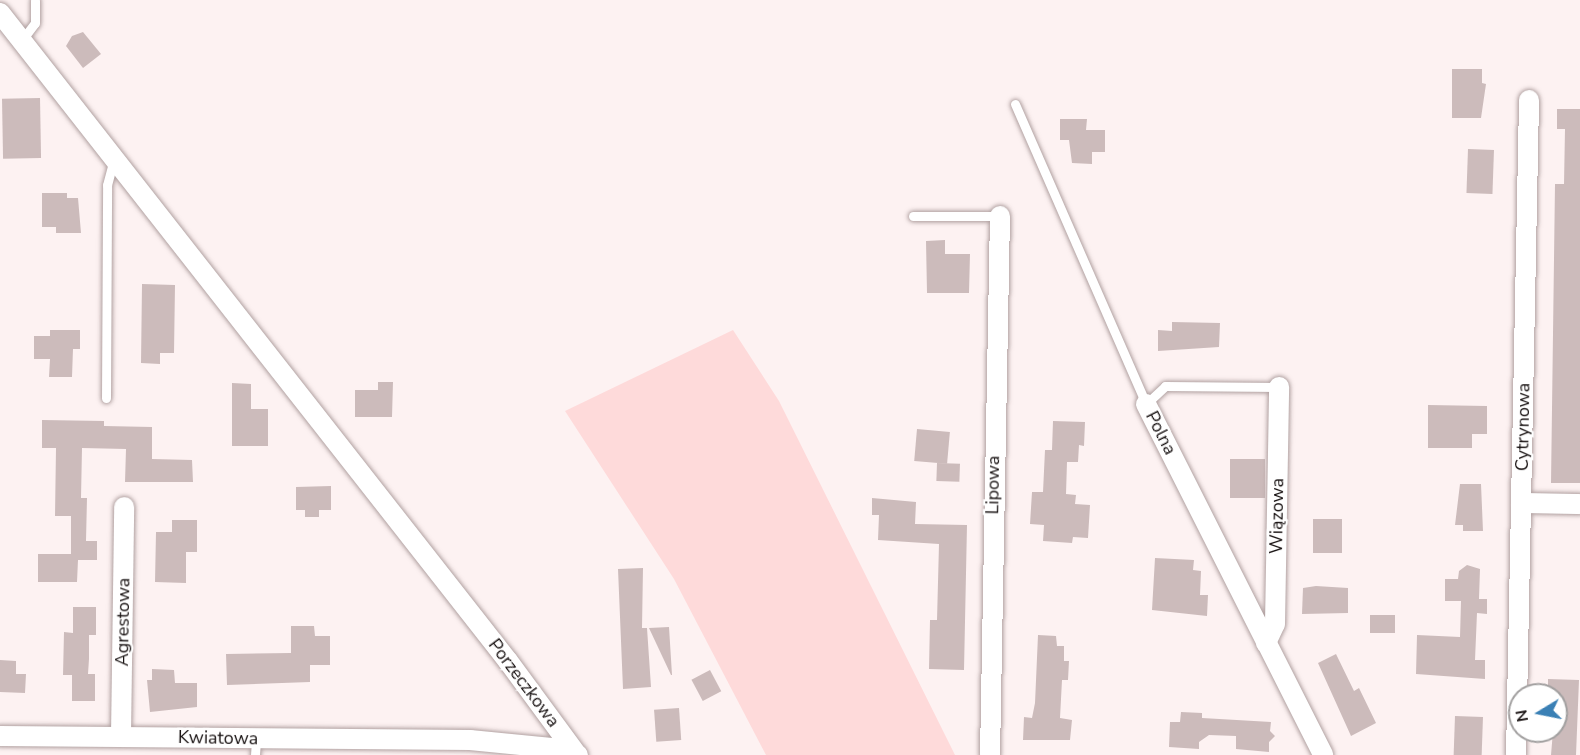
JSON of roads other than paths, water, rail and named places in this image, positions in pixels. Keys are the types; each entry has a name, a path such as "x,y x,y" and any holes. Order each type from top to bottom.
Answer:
{"street":[{"name":"Porzeczkowa","path":"0,13 115,156 577,755"},
{"name":"Cytrynowa","path":"1516,755 1529,100"},
{"name":"Lipowa","path":"990,755 1000,216"},
{"name":"Wiązowa","path":"1266,642 1275,624 1279,387"},
{"name":"Polna","path":"1146,404 1323,755"},
{"path":"1521,503 1580,504"},
{"name":"Agrestowa","path":"121,736 124,507"},
{"name":"Kwiatowa","path":"0,736 121,736 255,747 470,740 562,749 577,755"}],"lane":[{"path":"22,40 35,23 35,0"},
{"name":"Polna","path":"1015,104 1146,404"},
{"path":"106,398 107,185 115,156"},
{"path":"913,216 1000,216"},
{"path":"1146,404 1166,386 1279,387"}]}
